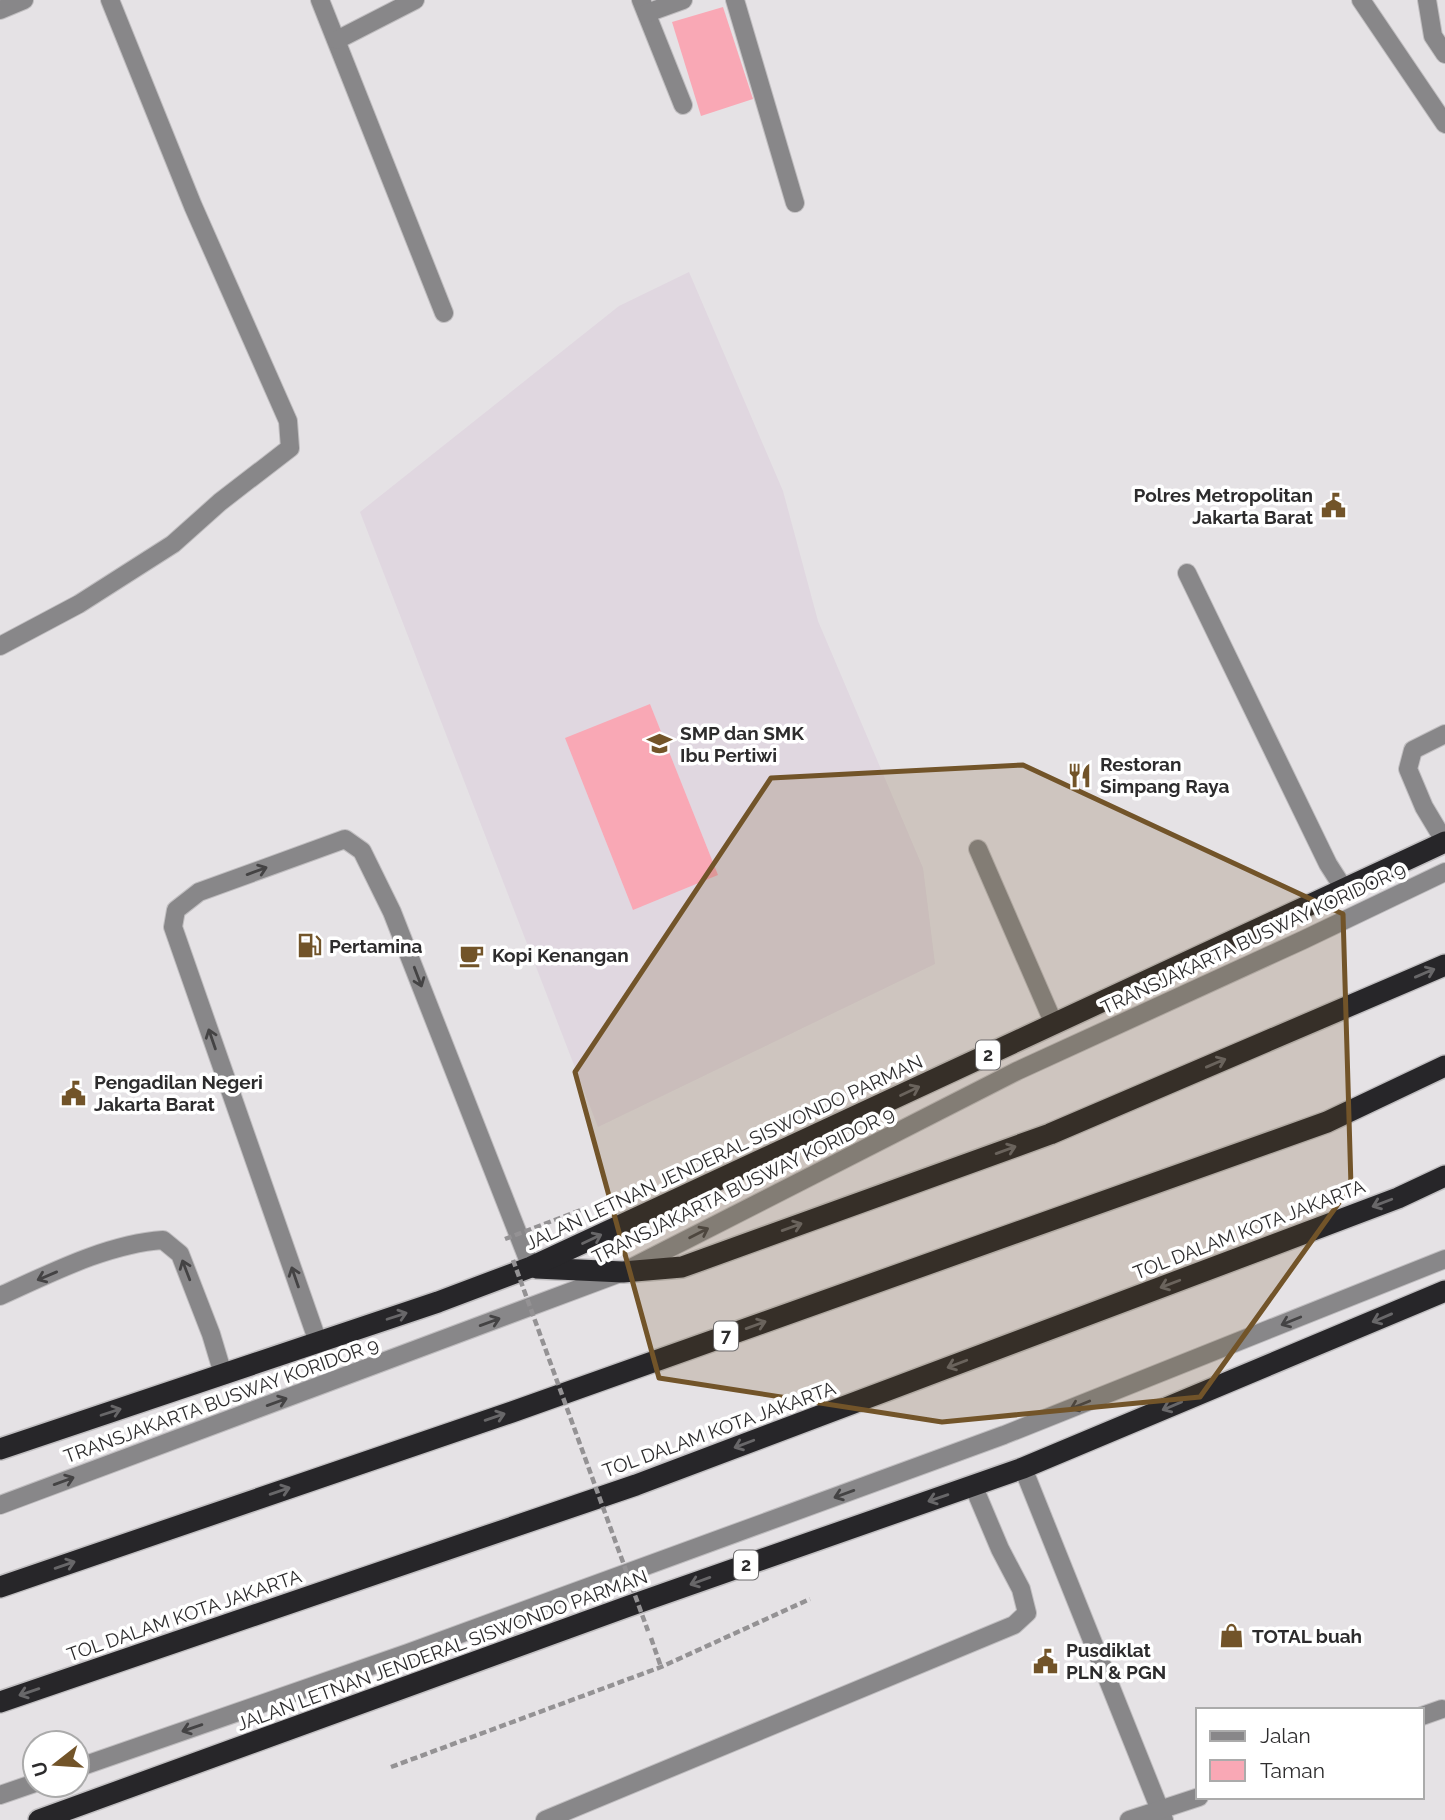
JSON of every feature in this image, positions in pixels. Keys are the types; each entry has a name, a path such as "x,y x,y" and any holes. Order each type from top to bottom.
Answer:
{"highway":[{"name":"JALAN LETNAN JENDERAL SISWONDO PARMAN","path":"0,1449 438,1302 1054,1024 1445,842"},
{"path":"522,1264 623,1272 682,1267 1050,1134 1445,965"},
{"name":"7","path":"0,1587 512,1412 1328,1122 1445,1066"},
{"name":"TOL DALAM KOTA JAKARTA","path":"0,1702 635,1485 1398,1198 1445,1176"},
{"name":"JALAN LETNAN JENDERAL SISWONDO PARMAN","path":"39,1820 67,1815 642,1601 1023,1468 1445,1291"}],"street":[{"path":"0,10 24,0"},
{"path":"0,646 79,604 173,544 220,502 290,447 288,421 193,206 110,0"},
{"path":"320,0 444,313"},
{"path":"337,40 415,0"},
{"path":"683,0 644,6 683,104"},
{"path":"735,0 795,203"},
{"path":"1361,0 1445,124"},
{"path":"1427,0 1433,36 1445,54"},
{"path":"1187,573 1328,864 1344,889"},
{"path":"1445,734 1413,750 1408,769 1424,807 1445,842"},
{"path":"318,1342 173,927 176,910 199,892 345,839 362,851 392,912 522,1264"},
{"path":"978,849 1054,1024"},
{"name":"TRANSJAKARTA BUSWAY KORIDOR 9","path":"0,1505 623,1272 1017,1071 1445,872"},
{"path":"0,1296 85,1259 140,1242 163,1240 180,1254 205,1317 223,1374"},
{"path":"91,1763 408,1653 1004,1435 1445,1259"},
{"path":"1023,1468 1162,1815"},
{"path":"545,1820 1014,1625 1027,1613 1021,1589 1000,1549 973,1485"},
{"path":"1424,1715 1442,1709"},
{"path":"0,1795 21,1788"},
{"path":"1129,1820 1162,1815 1196,1798"}],"path":[{"path":"505,1239 586,1208"},
{"path":"522,1264 661,1667"},
{"path":"391,1767 661,1667 810,1600"}],"highlighted area":[{"path":"1023,765 1343,914 1351,1186 1200,1397 942,1422 659,1378 575,1072 771,778"}],"shaded area":[{"name":"SMP dan SMK Ibu Pertiwi","path":"689,272 783,491 818,621 923,868 935,964 598,1127 360,512 619,306"}],"green space":[{"path":"723,7 753,99 701,116 672,22"},
{"path":"650,704 718,875 633,910 565,738"}],"place":[{"name":"Polres Metropolitan Jakarta Barat","path":"1333,506"},
{"name":"SMP dan SMK Ibu Pertiwi","path":"660,744"},
{"name":"Restoran Simpang Raya","path":"1080,775"},
{"name":"Pertamina","path":"309,946"},
{"name":"Kopi Kenangan","path":"472,955"},
{"name":"Pengadilan Negeri Jakarta Barat","path":"74,1093"},
{"name":"TOTAL buah","path":"1232,1636"},
{"name":"Pusdiklat PLN & PGN","path":"1046,1661"}]}
